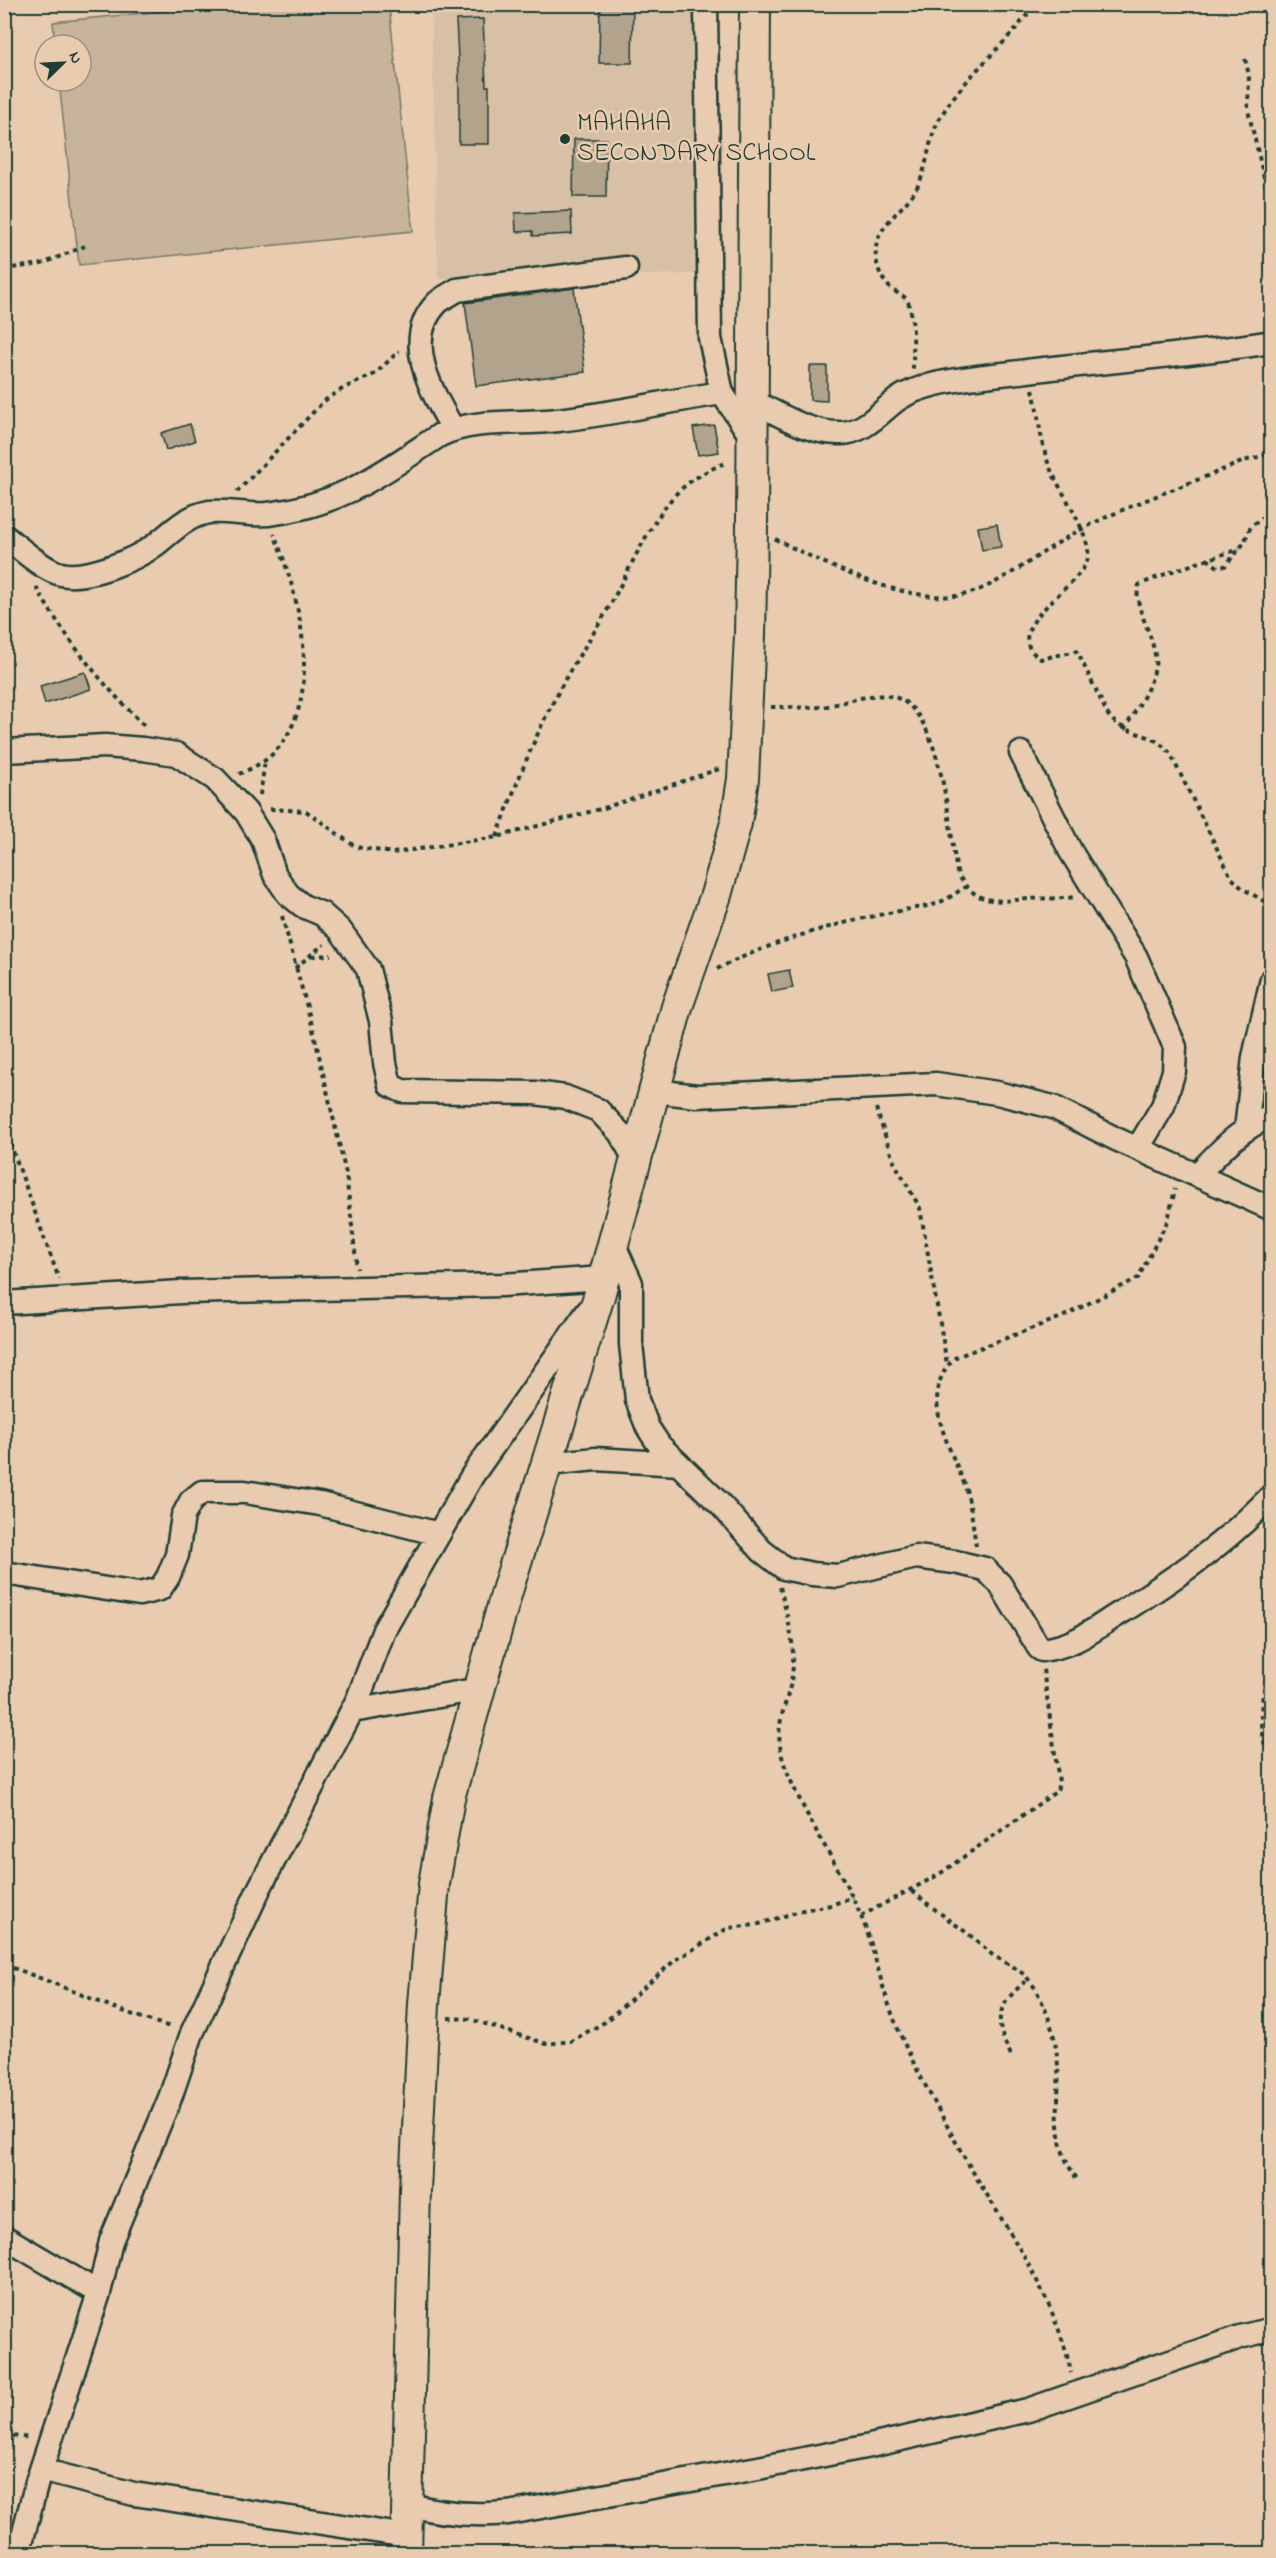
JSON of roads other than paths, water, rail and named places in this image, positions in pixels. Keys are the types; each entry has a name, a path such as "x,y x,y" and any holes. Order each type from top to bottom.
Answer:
{"main road":[{"path":"406,2545 415,2190 423,2017 434,1884 449,1798 601,1287 685,986 716,895 736,823 745,760 752,527 755,4"}],"street":[{"path":"706,4 710,338 722,393 752,446"},
{"path":"453,429 437,401 426,374 419,346 424,323 438,302 457,290 626,268"},
{"path":"752,401 804,427 827,433 844,433 863,426 914,390 938,384 1029,371 1270,347"},
{"path":"4,536 59,574 77,576 135,557 191,518 209,512 266,514 300,509 365,484 440,435 453,429 474,425 556,421 623,411 668,400 722,393"},
{"path":"4,751 105,746 176,754 214,779 246,812 263,840 275,875 288,894 303,906 322,914 340,930 368,969 381,1021 386,1074 394,1089 486,1094 534,1093 565,1097 598,1110 620,1133 636,1161"},
{"path":"1021,753 1071,852 1100,895 1136,957 1174,1047 1174,1071 1163,1106 1138,1148"},
{"path":"1246,1130 1254,1057 1272,979"},
{"path":"655,1090 697,1096 936,1084 997,1093 1053,1107 1272,1209"},
{"path":"1189,1171 1259,1121 1272,1116"},
{"path":"613,1243 631,1283 631,1344 637,1400 648,1428 660,1446 720,1504 762,1551 784,1568 812,1574 838,1576 916,1557 978,1567 985,1569 1000,1584 1042,1650 1064,1647 1077,1642 1167,1584 1232,1535 1272,1495"},
{"path":"4,1303 181,1292 502,1285 601,1287"},
{"path":"18,2553 41,2470 99,2293 111,2241 170,2098 192,2034 259,1889 352,1711 384,1630 472,1476 601,1287"},
{"path":"547,1464 596,1459 679,1464"},
{"path":"4,1573 139,1594 160,1589 177,1555 183,1516 191,1501 202,1492 216,1490 245,1492 320,1504 439,1534"},
{"path":"352,1711 480,1689"},
{"path":"4,2237 99,2293"},
{"path":"407,2504 437,2512 478,2515 508,2513 870,2446 1028,2410 1240,2337 1272,2329"},
{"path":"41,2470 134,2494 406,2545"}],"place":[{"name":"MAHAHA SECONDARY SCHOOL","path":"565,139"}]}
